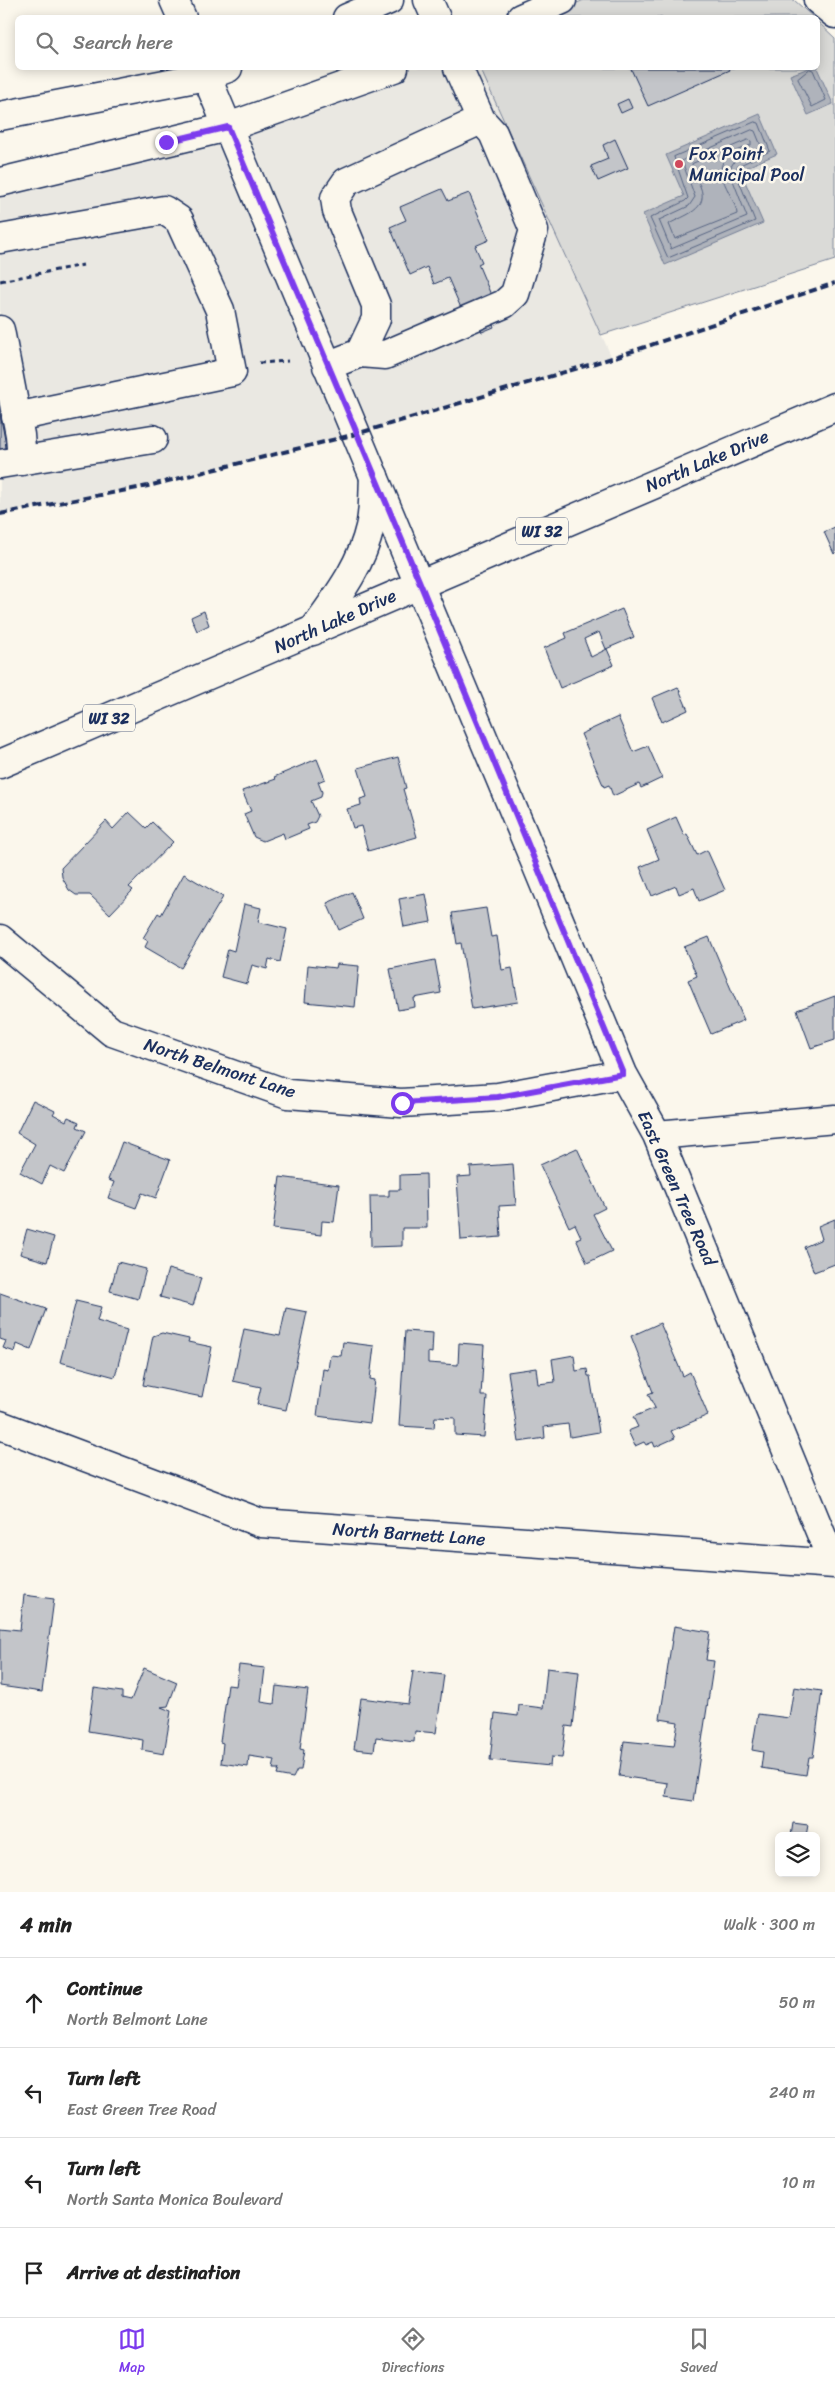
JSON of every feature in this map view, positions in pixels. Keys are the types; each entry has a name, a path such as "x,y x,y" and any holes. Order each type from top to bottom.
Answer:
{"street":[{"path":"174,0 181,15"},
{"path":"354,15 389,0"},
{"path":"428,0 435,15"},
{"path":"527,15 562,0"},
{"path":"818,0 835,14"},
{"path":"0,116 212,70"},
{"name":"East Green Tree Road","path":"212,70 228,127 327,366 420,583 623,1074 657,1135 834,1564"},
{"path":"0,182 228,127 388,70"},
{"path":"327,366 360,353 385,355 504,304 515,294 534,230 493,133 482,120 459,70"},
{"path":"360,353 376,319 376,305 337,211 335,198 346,182 482,120"},
{"path":"0,239 164,210 179,220 220,310 232,372 16,417"},
{"path":"0,330 16,417 11,463 154,439"},
{"name":"North Lake Drive","path":"0,764 835,407"},
{"path":"313,631 352,575 362,553 371,525 374,476"},
{"name":"North Belmont Lane","path":"0,939 112,1032 288,1094 402,1103 498,1097 623,1074"},
{"path":"657,1135 835,1119"},
{"name":"North Barnett Lane","path":"0,1425 261,1523 834,1564"}],"path":[{"path":"0,281 83,265"}],"shaded area":[{"path":"584,0 794,0 811,15 548,15"},
{"name":"Fox Point Municipal Pool","path":"820,24 835,38 835,260 601,335 481,70 820,70"},
{"path":"387,70 481,70 612,358 356,434 148,486 0,514 0,182"}],"water":[{"path":"804,70 818,70 833,104 808,115 790,75"},
{"path":"760,114 777,154 740,170 763,223 665,265 643,214 684,196 666,155"}],"building":[{"path":"631,70 730,70 648,106"},
{"path":"628,99 632,108 621,113 617,104"},
{"path":"615,139 628,168 598,181 591,166 608,159 603,145"},
{"path":"442,189 448,201 469,193 489,240 475,246 482,262 478,264 494,302 464,315 448,278 434,284 427,267 410,275 390,227 406,220 400,207"},
{"path":"489,316 494,327 482,332 477,322"},
{"path":"0,414 7,450 0,451"},
{"path":"835,527 835,553 834,554 824,532"},
{"path":"622,609 634,637 606,649 599,632 584,639 591,657 607,649 614,665 560,688 544,648 567,638 565,633"},
{"path":"204,611 209,625 197,631 191,617"},
{"path":"678,687 688,710 662,722 652,698"},
{"path":"618,717 633,752 648,746 662,778 641,788 639,784 613,796 609,785 604,787 581,734"},
{"path":"398,757 406,788 403,789 417,837 368,851 361,826 353,828 347,809 361,805 360,799 367,797 358,768"},
{"path":"317,759 325,779 318,782 322,792 321,797 311,801 318,816 315,822 307,825 309,829 285,839 283,833 263,841 254,837 244,814 251,811 242,791 276,779 274,777"},
{"path":"129,812 146,828 152,822 173,842 129,887 133,890 110,914 90,895 76,895 69,890 62,877 61,868 106,821 113,829"},
{"path":"676,817 684,835 687,834 697,855 707,850 725,890 699,901 694,888 679,894 676,886 652,896 640,867 659,859 647,830"},
{"path":"184,874 223,897 181,968 145,947 148,941 143,938 158,913 161,915"},
{"path":"352,892 363,919 339,930 327,903"},
{"path":"426,894 431,922 404,927 399,899"},
{"path":"244,904 261,908 258,922 287,929 280,962 269,959 267,969 252,965 247,984 221,977 228,949 234,951"},
{"path":"486,908 491,937 497,936 502,970 512,968 518,1002 472,1009 461,943 457,944 452,913"},
{"path":"709,937 744,1020 711,1034 688,980 697,976 684,947"},
{"path":"435,960 441,993 414,998 415,1007 398,1010 390,969"},
{"path":"337,964 359,966 355,1007 305,1002 308,965 336,968"},
{"path":"835,996 835,1040 811,1048 797,1010"},
{"path":"33,1100 55,1111 53,1114 66,1121 68,1117 79,1122 77,1127 86,1131 64,1173 50,1166 42,1184 20,1172 35,1144 17,1133"},
{"path":"122,1142 170,1160 156,1198 142,1193 136,1208 108,1198 114,1182 108,1180"},
{"path":"577,1148 605,1208 593,1214 612,1251 587,1263 576,1239 581,1237 575,1224 569,1227 540,1165"},
{"path":"513,1164 516,1205 499,1206 501,1237 461,1240 457,1177 471,1176 470,1167"},
{"path":"426,1174 427,1228 402,1228 402,1246 371,1247 370,1196 389,1196 389,1190 400,1190 400,1175"},
{"path":"280,1177 339,1185 334,1222 322,1221 321,1235 273,1229"},
{"path":"835,1219 835,1264 814,1272 804,1247 822,1239 818,1226"},
{"path":"27,1229 54,1237 47,1262 20,1254"},
{"path":"118,1262 146,1269 138,1299 110,1291"},
{"path":"168,1269 201,1278 193,1306 160,1297"},
{"path":"0,1293 46,1309 31,1350 17,1344 15,1352 3,1348 6,1341 0,1339"},
{"path":"76,1301 101,1307 97,1321 127,1330 115,1377 60,1362"},
{"path":"286,1308 307,1312 286,1410 257,1404 261,1387 233,1381 244,1329 280,1336"},
{"path":"660,1323 683,1376 690,1372 708,1415 671,1431 675,1438 655,1447 653,1442 646,1445 644,1442 635,1446 628,1431 638,1427 633,1417 655,1408 648,1394 653,1392 631,1336"},
{"path":"405,1331 433,1333 432,1353 428,1352 428,1363 458,1365 459,1343 484,1345 481,1396 487,1396 484,1437 455,1435 455,1418 435,1417 434,1428 399,1426"},
{"path":"162,1333 189,1339 188,1342 212,1347 202,1397 143,1385 153,1336"},
{"path":"343,1342 374,1346 370,1379 375,1380 370,1423 317,1416 323,1369 328,1370 330,1355 341,1356"},
{"path":"574,1355 576,1371 587,1369 588,1376 590,1376 599,1432 570,1437 568,1424 544,1427 545,1438 519,1442 508,1372 536,1368 538,1384 555,1382 552,1359"},
{"path":"24,1595 54,1599 42,1692 0,1686 0,1628 20,1630"},
{"path":"674,1626 710,1632 706,1660 714,1661 693,1801 666,1797 668,1783 619,1776 624,1741 674,1746 678,1722 660,1719"},
{"path":"239,1665 265,1668 261,1702 274,1704 276,1686 308,1690 300,1749 304,1750 301,1770 297,1770 293,1778 277,1775 279,1769 273,1769 275,1760 249,1756 248,1767 221,1763 223,1743 220,1742 228,1685 236,1686"},
{"path":"144,1668 177,1682 168,1706 161,1707 171,1711 164,1754 142,1750 143,1740 88,1731 94,1688 122,1692 122,1698 131,1700"},
{"path":"547,1668 579,1672 573,1727 566,1726 562,1758 551,1757 550,1766 490,1760 495,1713 518,1716 519,1705 543,1708"},
{"path":"413,1671 444,1675 436,1733 415,1731 414,1742 376,1737 374,1751 354,1749 361,1698 408,1704"},
{"path":"794,1687 822,1691 813,1757 809,1757 806,1775 761,1768 763,1752 752,1750 758,1714 789,1718"},
{"path":"793,1823 808,1825 807,1832 792,1832"}],"railway":[{"path":"0,514 148,486 356,434 612,358 835,283"}],"place":[{"name":"Fox Point Municipal Pool","path":"679,164"}],"route":[{"path":"166,142 228,127 420,583 623,1074 498,1097 402,1103"}]}
